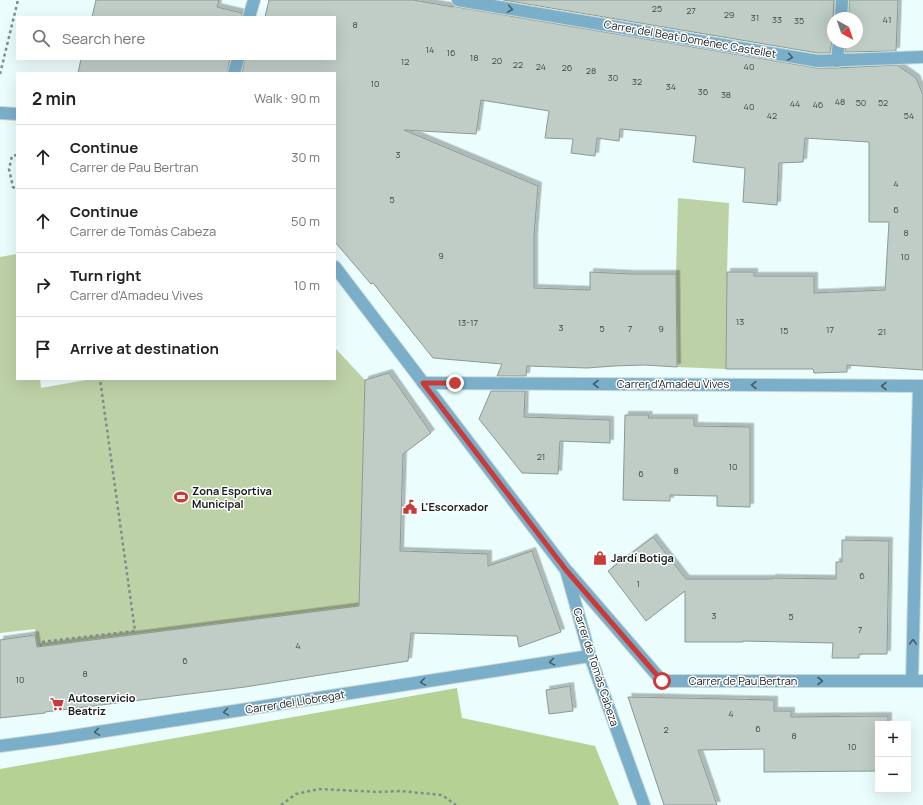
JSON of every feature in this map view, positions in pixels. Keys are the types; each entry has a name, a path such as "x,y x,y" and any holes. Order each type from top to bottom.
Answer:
{"street":[{"path":"249,16 254,0"},
{"name":"Carrer del Beat Doménec Castellet","path":"458,0 818,61 922,60"},
{"path":"841,12 842,0"},
{"path":"837,61 838,48"},
{"path":"234,72 238,60"},
{"path":"0,113 16,114"},
{"name":"Carrer de Tomàs Cabeza","path":"336,268 566,570 590,656 644,805"},
{"name":"Carrer d'Amadeu Vives","path":"423,383 921,386"},
{"path":"917,681 921,386"},
{"name":"Carrer de Pau Bertran","path":"566,570 662,681 917,681"},
{"name":"Carrer del Llobregat","path":"0,746 590,656"}],"path":[{"path":"0,74 18,0"},
{"path":"16,155 12,156 9,170 13,187 16,189"},
{"path":"41,647 41,642 135,630 100,380"},
{"path":"281,805 296,794 319,790 378,792 400,791 442,795 456,805"}],"green space":[{"path":"678,198 729,203 726,369 677,367 676,274"},
{"name":"Zona Esportiva Municipal","path":"16,254 16,380 40,380 41,388 86,380 336,380 336,349 365,380 359,606 41,647 37,647 35,629 0,633 0,257"},
{"path":"457,688 462,718 595,746 619,805 0,805 0,769"}],"building":[{"path":"96,0 219,0 217,7 242,13 242,16 92,16"},
{"path":"269,0 413,0 453,7 453,5 457,7 817,68 897,65 916,78 923,95 923,370 847,365 847,372 814,373 813,369 726,369 727,272 754,272 754,276 814,276 814,293 885,290 889,222 869,222 869,142 805,138 803,162 779,163 777,205 743,202 745,168 693,162 696,136 620,129 619,141 597,138 595,156 571,153 573,139 545,138 549,111 481,100 476,134 404,130 538,186 534,236 534,288 590,290 590,272 676,274 677,367 645,365 587,368 527,366 526,376 497,376 502,364 433,358 373,283 371,284 336,243 336,72 242,72 245,60 336,60 336,16 265,16"},
{"path":"503,0 834,0 833,12 827,12 827,48 831,48 830,53 818,53"},
{"path":"849,0 898,0 896,51 845,52 845,48 863,48 863,12 849,12"},
{"path":"81,60 230,60 227,72 78,72"},
{"path":"389,373 431,433 403,454 400,551 488,554 488,566 532,551 561,632 519,647 517,636 411,633 408,661 245,687 0,718 0,640 35,635 37,647 359,606 365,380"},
{"path":"491,391 525,391 524,417 610,420 610,443 560,441 558,474 522,473 479,419"},
{"path":"625,415 649,415 648,418 694,418 694,426 750,427 750,507 717,506 717,496 670,495 670,501 623,500"},
{"path":"653,537 686,579 836,579 836,562 842,562 842,540 889,541 887,654 859,654 859,658 832,658 833,643 743,641 685,642 685,591 646,621 608,571"},
{"path":"570,686 573,711 549,714 546,690"},
{"path":"628,697 774,700 774,711 791,711 791,717 888,716 888,721 875,721 875,771 764,772 764,749 698,750 717,805 664,805"}],"place":[{"name":"Zona Esportiva Municipal","path":"181,497"},
{"name":"L'Escorxador","path":"410,507"},
{"name":"Jardí Botiga","path":"600,558"},
{"name":"Autoservicio Beatriz","path":"57,704"}],"route":[{"path":"455,383 423,383 566,570 662,681"}]}
